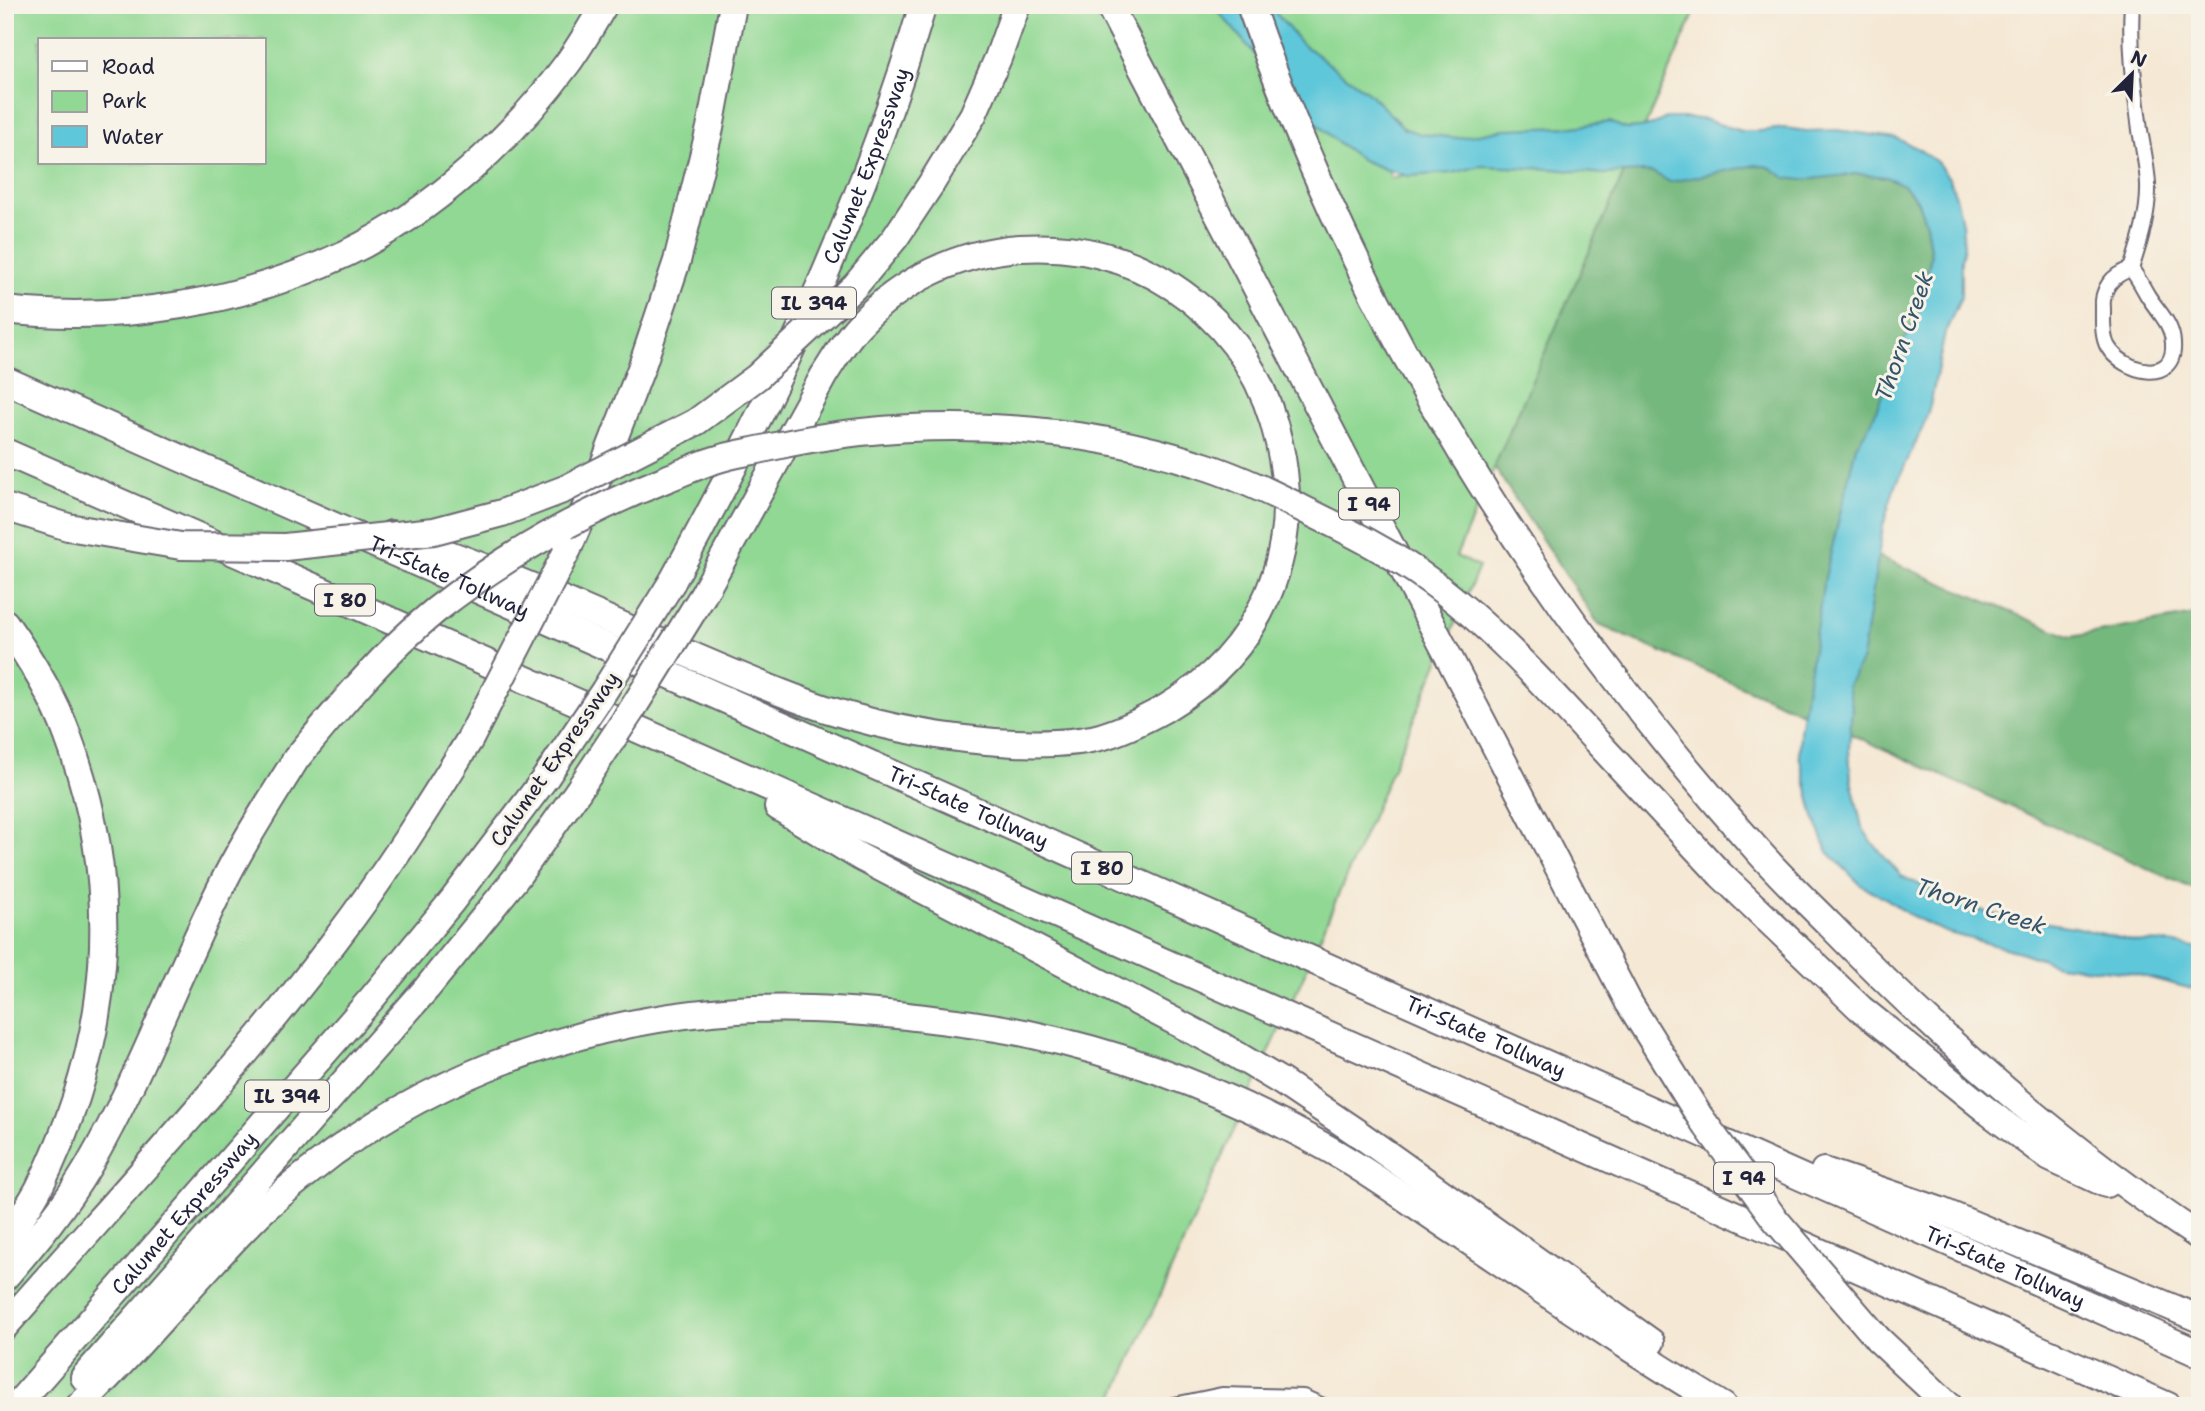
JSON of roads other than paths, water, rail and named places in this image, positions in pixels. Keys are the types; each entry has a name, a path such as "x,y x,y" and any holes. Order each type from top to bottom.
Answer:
{"highway":[{"path":"5,310 73,314 162,309 259,286 349,252 421,207 453,183 495,145 540,98 568,62 604,5"},
{"name":"IL 394","path":"5,1326 264,1031 400,852 470,739 568,549 642,366 677,261 710,128 733,5"},
{"path":"5,507 68,527 181,546 285,547 434,531 502,513 565,489 650,447 696,422 757,377 855,286 895,238 932,184 972,115 998,58 1017,5"},
{"name":"I 94","path":"1109,5 1629,1003 1700,1117 1774,1218 1878,1339 1949,1406"},
{"path":"1250,5 1269,60 1343,235 1391,331 1498,512 1566,612 1650,724 1770,864 1869,965 1970,1061 2062,1137 2155,1208 2200,1237"},
{"name":"Calumet Expressway","path":"16,1406 373,997 452,901 546,777 604,691 672,582 720,495 765,408 813,305 856,200 922,7"},
{"path":"61,1406 427,988 516,878 633,708 702,595 824,375 842,347 878,307 923,276 949,264 1004,249 1067,248 1125,261 1151,273 1208,313 1251,365 1266,397 1276,429 1286,484 1286,517 1283,544 1268,596 1242,641 1204,683 1144,720 1100,737 1063,742 1014,743 959,738 875,722 826,709 734,674 451,553 251,490"},
{"name":"Tri-State Tollway","path":"5,380 2200,1354"},
{"path":"5,1277 43,1232 88,1168 125,1097 223,882 296,759 369,674 435,611 518,552 612,500 715,460 810,438 899,428 973,426 1046,432 1125,445 1201,465 1269,492 1355,534 1430,581 1486,628 1721,875 1860,1008 2050,1158 2155,1208"},
{"name":"I 80","path":"5,452 684,749 2168,1406"},
{"path":"5,623 22,648 67,732 82,778 99,864 104,939 97,1019 75,1102 38,1190 5,1242"},
{"path":"684,749 860,857 1220,1045 1282,1082 1373,1143 1662,1350 1734,1406"},
{"path":"79,1406 262,1211 332,1154 391,1115 489,1066 542,1047 603,1030 666,1018 736,1010 806,1009 963,1022 1030,1034 1103,1053 1175,1077 1255,1111 1330,1150 1652,1364 1723,1406"},
{"path":"1662,1116 1941,1211 2200,1319"}],"street":[{"path":"2131,269 2146,212 2148,185 2137,105 2132,5"},
{"path":"2131,269 2169,324 2174,345 2171,359 2162,368 2147,372 2134,369 2118,359 2107,345 2105,335 2102,302 2107,286 2117,274 2131,269"},
{"path":"1169,1406 1222,1395 1303,1397 1323,1406"}],"water":[{"path":"1213,5 1269,5 1301,43 1369,93 1405,129 1421,134 1457,138 1505,129 1573,127 1610,122 1626,129 1653,125 1666,118 1692,118 1741,131 1785,128 1806,131 1837,130 1896,138 1937,162 1949,178 1962,223 1964,245 1961,297 1945,333 1923,427 1894,489 1883,526 1862,659 1848,685 1852,706 1849,749 1851,779 1862,827 1901,876 1991,914 2074,927 2137,942 2170,943 2200,949 2200,991 2131,973 2057,965 1945,932 1906,913 1862,886 1828,852 1814,817 1799,755 1800,731 1823,586 1856,446 1872,421 1899,351 1918,314 1931,255 1926,223 1917,200 1904,185 1886,177 1858,174 1802,180 1786,178 1769,167 1756,165 1670,182 1654,173 1643,172 1603,174 1481,166 1453,173 1408,176 1362,160 1336,141 1302,110"}],"water label":[{"name":"Thorn Creek","path":"1904,336"},
{"name":"Thorn Creek","path":"1981,906"}]}
